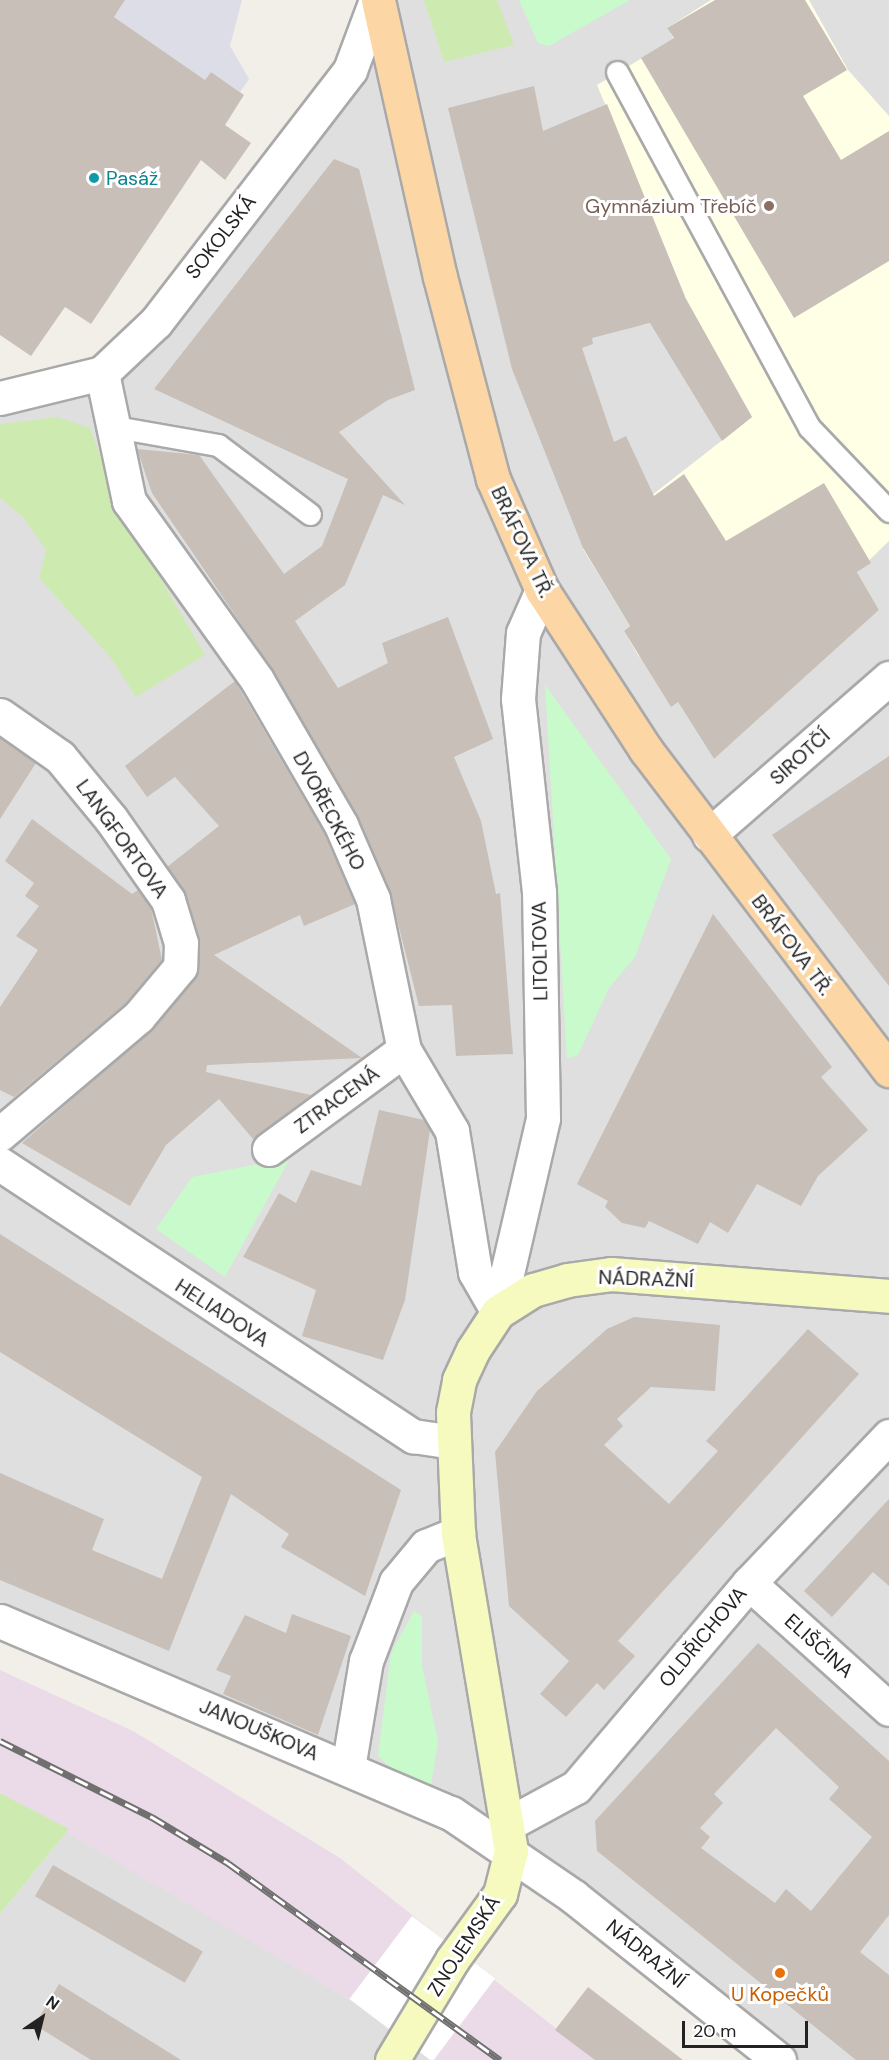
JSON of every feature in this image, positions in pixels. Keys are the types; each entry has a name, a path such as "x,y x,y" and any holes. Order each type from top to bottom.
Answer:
{"main road":[{"name":"BRÁFOVA TŘ.","path":"377,0 440,277 493,479 542,590 618,712 889,1070"}],"street":[{"name":"SOKOLSKÁ","path":"102,373 156,321 350,70 377,0"},
{"path":"0,398 102,373"},
{"name":"DVOŘECKÉHO","path":"102,373 110,426 129,501 257,680 341,825 373,900 404,1050 452,1131 475,1272 498,1312"},
{"name":"LITOLTOVA","path":"498,1312 543,1118 539,892 518,699 523,633 542,590"},
{"name":"SIROTČÍ","path":"709,835 889,678"},
{"name":"LANGFORTOVA","path":"0,716 60,757 111,819 168,900 181,943 180,967 138,1017 0,1134"},
{"name":"ZTRACENÁ","path":"269,1149 404,1050"},
{"name":"HELIADOVA","path":"0,1164 413,1436 453,1442"},
{"name":"NÁDRAŽNÍ","path":"779,2060 510,1837 458,1533 453,1442 459,1380 498,1312 533,1290 611,1274 889,1296"},
{"name":"OLDŘICHOVA","path":"510,1837 576,1786 749,1583 889,1436"},
{"path":"348,1768 366,1661 396,1582 426,1546 458,1533"},
{"name":"ELIŠČINA","path":"749,1583 889,1709"},
{"name":"JANOUŠKOVA","path":"0,1621 451,1814 510,1837"},
{"name":"ZNOJEMSKÁ","path":"392,2060 452,1960 500,1894 510,1837"}],"lane":[{"path":"617,72 809,427 889,511"},
{"path":"110,426 218,446 310,514"}],"shaded area":[{"path":"110,0 242,0 230,46 249,79 240,92 211,72 205,80 114,17 122,5"},
{"path":"376,0 889,0 889,2060 779,2060 511,1851 0,1621 0,397 102,373 350,70"},
{"path":"711,0 809,0 848,70 889,116 889,541 857,572 879,610 714,759 678,702 638,655 624,631 630,626 583,549 752,417 691,309 644,325 640,316 685,296 597,85 674,39 667,28"},
{"path":"0,1670 133,1731 340,1858 596,2060 431,2060 350,2000 0,1793"},
{"path":"69,1829 350,2000 431,2060 0,2060 0,1914"}],"green space":[{"path":"424,0 497,0 514,45 444,62"},
{"path":"519,0 630,0 549,46 538,43"},
{"path":"57,417 90,428 120,509 205,655 136,697 111,658 39,578 46,550 23,517 0,498 0,424"},
{"path":"545,685 671,859 635,957 609,988 578,1055 567,1059"},
{"path":"290,1158 225,1277 156,1229 192,1177"},
{"path":"414,1611 422,1616 422,1665 438,1742 431,1785 402,1778 378,1756 391,1653"},
{"path":"0,1793 69,1829 0,1914"}],"pier":[{"path":"412,1916 495,1979 434,2060 430,2060 349,1999"}],"building":[{"name":"Pasáž","path":"0,0 125,0 114,17 205,80 211,72 244,95 225,125 251,143 225,180 201,160 91,324 65,307 31,356 0,335"},
{"path":"715,0 805,0 847,70 803,96 841,160 889,131 889,261 794,318 641,58 674,38 667,28"},
{"path":"534,86 543,131 607,104 685,297 752,417 722,441 650,323 592,338 593,344 582,348 614,442 626,436 654,496 684,474 726,541 824,483 871,563 857,572 879,610 714,759 678,702 671,707 624,631 630,626 583,548 512,369 448,108"},
{"path":"334,159 359,169 415,390 388,400 339,432 405,505 383,495 345,585 295,621 338,688 388,663 382,643 448,617 493,739 454,757 481,821 496,894 500,893 513,1054 456,1056 452,1005 419,1006 390,892 357,816 273,671 152,493 137,449 199,455 284,574 322,546 348,479 154,389"},
{"path":"235,681 324,833 355,904 304,926 300,915 214,955 362,1058 207,1065 206,1072 311,1095 253,1139 219,1099 166,1145 130,1206 22,1143 150,1031 195,978 199,938 186,894 167,867 219,826 175,777 147,797 125,766"},
{"path":"0,738 36,763 0,819"},
{"path":"889,756 889,986 772,835"},
{"path":"32,819 132,894 138,890 151,908 162,960 125,1004 14,1097 0,1090 0,1007 38,950 16,936 39,906 25,896 34,883 5,861"},
{"path":"713,914 832,1067 821,1077 868,1130 818,1176 801,1206 757,1184 728,1233 710,1222 698,1244 649,1221 645,1228 622,1223 605,1207 608,1201 577,1184"},
{"path":"379,1110 424,1120 430,1130 405,1300 383,1360 302,1336 316,1290 243,1257 279,1193 296,1203 311,1170 361,1186"},
{"path":"0,1234 401,1490 365,1596 281,1547 289,1534 231,1494 169,1651 0,1580 0,1473 104,1519 92,1550 162,1579 202,1477 0,1352"},
{"path":"634,1317 720,1325 715,1391 651,1387 617,1419 623,1426 604,1445 669,1504 718,1451 706,1441 808,1329 859,1374 618,1641 635,1656 604,1690 597,1683 566,1717 540,1694 569,1661 509,1606 495,1452 537,1391 607,1329"},
{"path":"889,1499 889,1586 873,1572 832,1617 804,1591"},
{"path":"292,1614 351,1636 318,1735 223,1694 231,1676 216,1670 245,1615 286,1633"},
{"path":"758,1643 889,1761 889,1915 860,1952 889,1975 889,2060 856,2060 597,1851 595,1821","holes":["776,1728 839,1787 829,1799 872,1837 811,1911 786,1889 775,1903 701,1848 710,1837 700,1828 723,1803 714,1794"]},
{"path":"53,1865 203,1952 185,1983 35,1896"},
{"path":"59,1984 181,2060 91,2060 35,2025"},
{"path":"588,1987 683,2060 595,2060 555,2030"}],"railway":[{"path":"0,1741 152,1817 228,1863 500,2060"}],"place":[{"name":"Pasáž","path":"94,178"},
{"name":"Gymnázium Třebíč","path":"769,206"},
{"name":"U Kopečků","path":"780,1973"}]}
